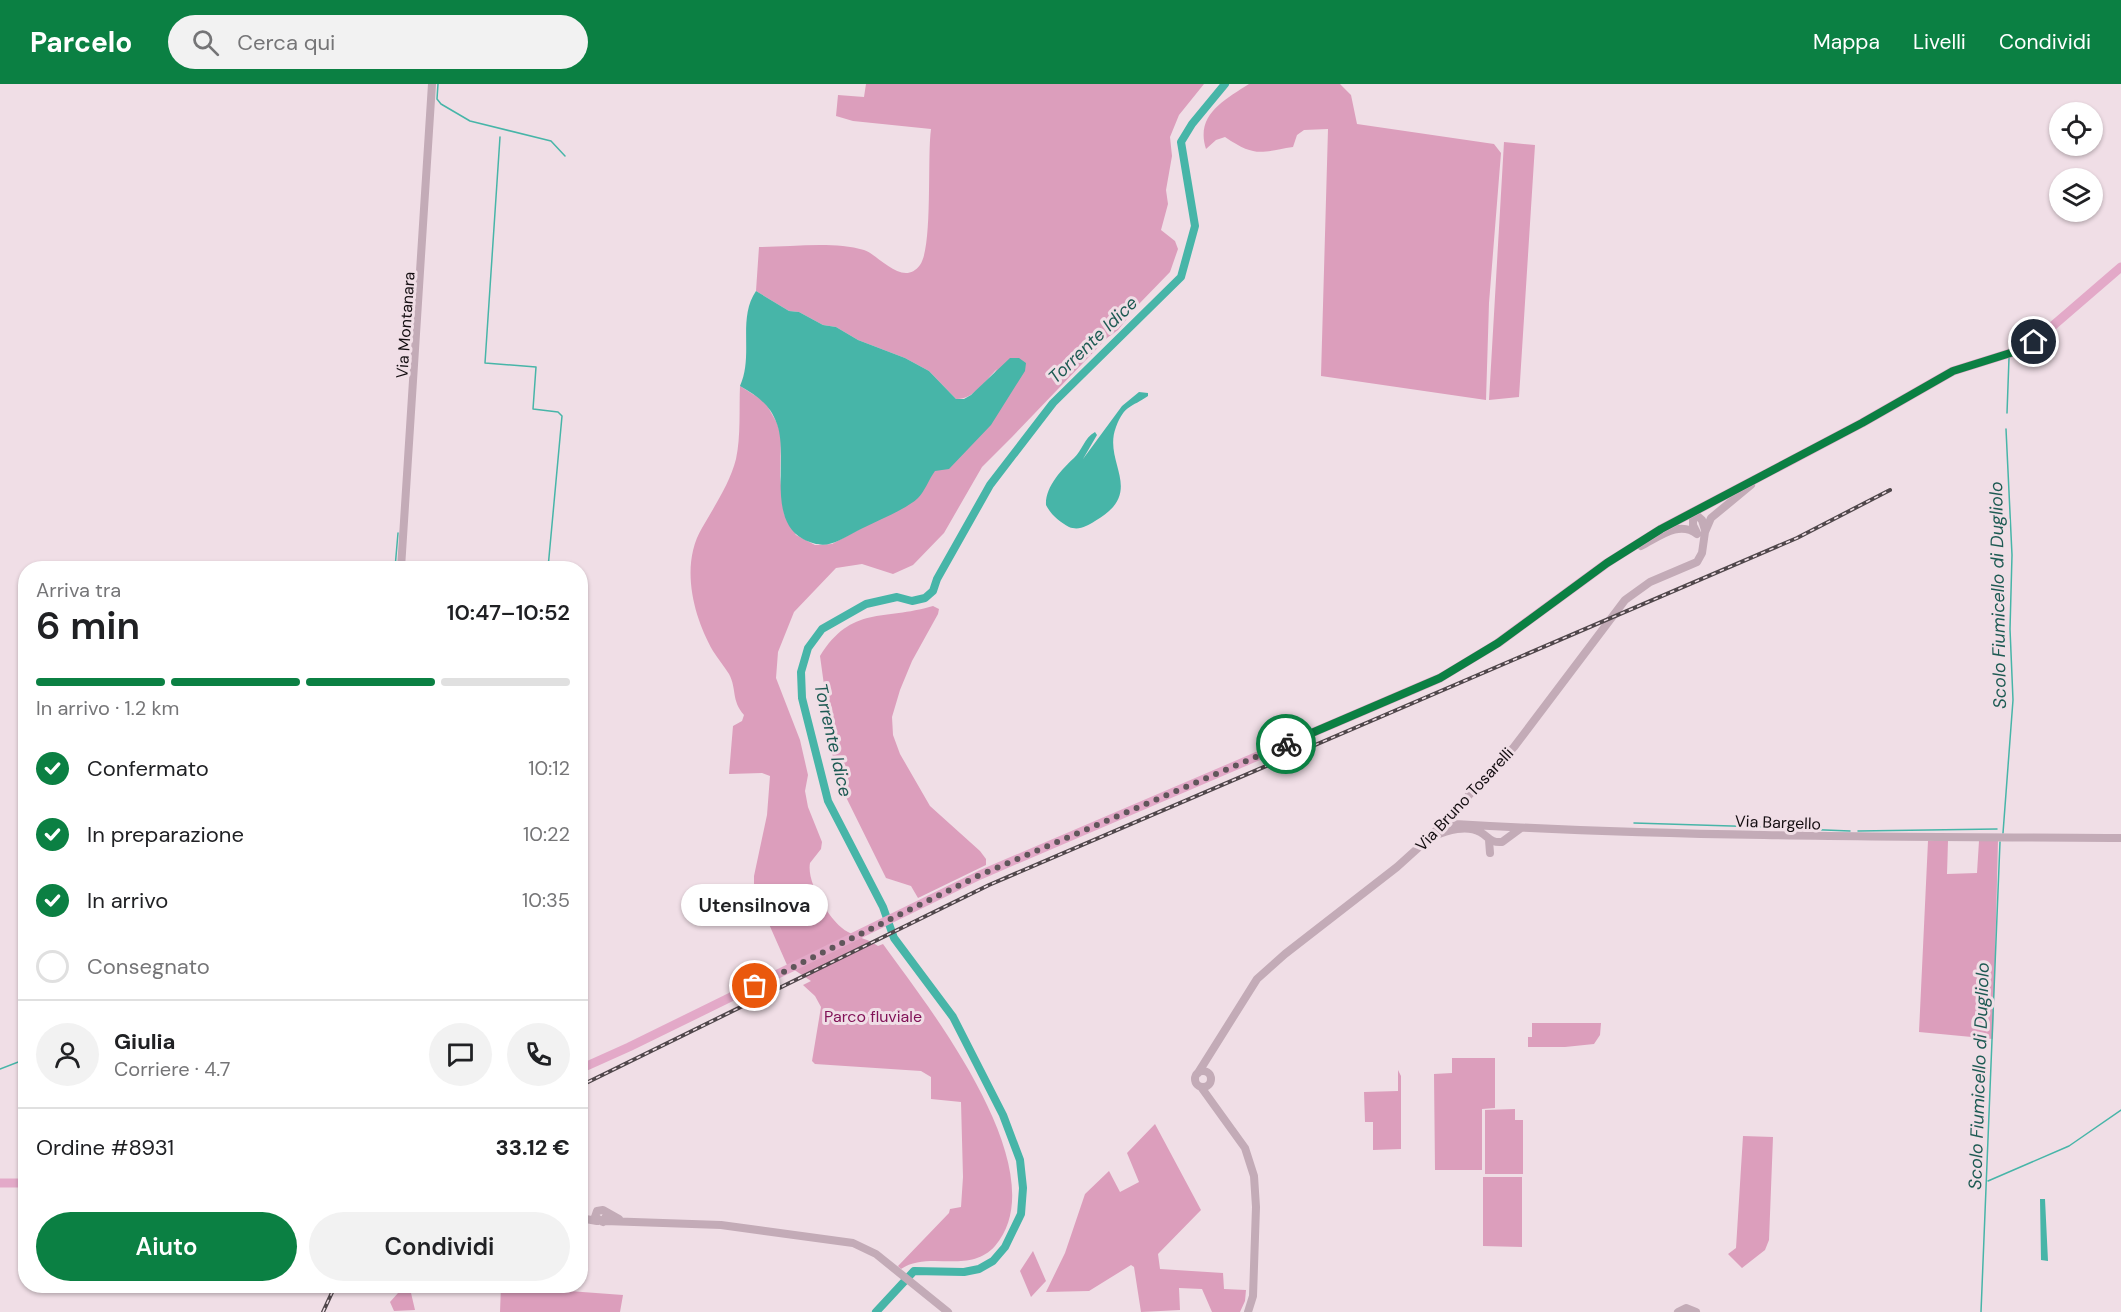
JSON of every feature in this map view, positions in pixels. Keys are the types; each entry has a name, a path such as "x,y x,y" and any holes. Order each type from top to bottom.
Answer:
{"main road":[{"name":"Via Bruno Tosarelli","path":"588,1065 994,868 1440,678 1498,643 1615,557 1693,512 1862,423 1953,371 2027,346 2121,267"},
{"path":"0,1183 18,1183"}],"street":[{"name":"Via Montanara","path":"401,561 432,84"},
{"name":"Via Bruno Tosarelli","path":"1198,1073 1254,983 1266,970 1403,863 1428,839 1514,747 1624,600 1650,582 1697,562 1702,553 1701,533 1711,518 1768,472"},
{"path":"1615,557 1679,528 1689,528 1701,533 1702,520 1693,512"},
{"path":"1447,820 1453,830"},
{"name":"Via Bargello","path":"1447,820 1458,824 1524,827 1854,838 2121,838"},
{"path":"1428,839 1453,830 1475,830 1489,840 1502,842 1515,830 1524,827"},
{"path":"1489,840 1490,853"},
{"name":"Via Bruno Tosarelli","path":"1212,1052 1209,1078 1214,1101"},
{"path":"1198,1073 1209,1078 1201,1087 1195,1080 1198,1073"},
{"name":"Via Bruno Tosarelli","path":"1201,1087 1214,1101 1245,1148 1254,1176 1256,1208 1253,1296 1248,1310"},
{"path":"588,1214 603,1210 603,1219"},
{"path":"588,1218 721,1225 840,1240 868,1249 948,1312"},
{"path":"1677,1312 1686,1308 1696,1312"}],"green space":[{"name":"Parco fluviale","path":"866,84 1204,84 1179,115 1170,137 1172,156 1166,190 1168,204 1161,230 1175,241 1178,249 1170,272 1137,306 1118,330 1107,338 982,467 944,533 913,565 893,574 862,564 836,568 794,612 778,652 776,678 800,740 808,775 805,791 808,807 822,842 821,849 810,863 812,881 816,891 827,911 841,927 878,946 883,944 928,1006 955,1047 979,1090 999,1134 1011,1176 1010,1214 995,1246 985,1255 961,1261 924,1261 901,1269 898,1266 949,1213 950,1209 961,1207 963,1177 961,1102 931,1099 931,1077 921,1071 815,1064 812,1061 821,1007 815,996 803,985 811,981 787,965 754,890 754,876 767,815 770,776 762,773 729,774 733,726 742,721 744,715 737,704 729,674 713,651 700,622 692,590 691,574 695,542 726,486 736,459 740,386 765,402 777,423 781,436 780,476 784,514 796,535 815,545 832,544 917,498 997,369 973,393 956,399 929,371 905,358 858,340 836,327 823,325 799,312 789,311 756,291 759,247 812,245 852,247 870,253 899,272 913,271 920,265 927,240 931,129 853,121 836,116 838,95 864,97"},
{"path":"1249,84 1340,84 1351,95 1357,124 1494,144 1501,153 1489,303 1486,400 1321,376 1328,129 1304,130 1297,135 1293,147 1251,151 1225,137 1216,140 1206,149 1204,137 1208,118 1230,96"},
{"path":"1504,142 1535,145 1519,397 1489,400"},
{"path":"933,606 939,609 938,614 912,661 900,690 892,717 893,735 900,754 930,806 980,851 986,859 986,865 918,898 911,886 886,878 840,785 823,717 824,685 820,656 832,640 844,629 857,622"},
{"path":"1928,841 1948,841 1947,874 1977,873 1979,841 1998,841 1993,1039 1919,1032"},
{"path":"1532,1023 1601,1023 1600,1035 1594,1044 1528,1047 1528,1037 1532,1037"},
{"path":"1452,1058 1495,1058 1495,1108 1482,1109 1482,1170 1435,1170 1434,1074 1452,1073"},
{"path":"1398,1070 1401,1076 1401,1149 1373,1150 1373,1122 1365,1122 1364,1092 1398,1091"},
{"path":"1515,1109 1515,1120 1523,1120 1523,1174 1485,1174 1485,1110"},
{"path":"1155,1124 1201,1210 1158,1254 1160,1269 1223,1273 1224,1289 1246,1290 1245,1301 1240,1312 1212,1312 1202,1289 1179,1288 1180,1310 1141,1312 1134,1267 1131,1265 1089,1291 1046,1292 1065,1253 1085,1194 1109,1171 1120,1192 1139,1182 1127,1153"},
{"path":"1743,1136 1773,1137 1769,1240 1765,1250 1742,1268 1728,1254 1736,1248"},
{"path":"1483,1177 1522,1177 1522,1247 1483,1246"},
{"path":"1033,1251 1046,1281 1031,1297 1020,1271"},
{"path":"588,1292 623,1295 620,1312 500,1312 501,1293"},
{"path":"398,1293 411,1293 415,1310 394,1311 390,1302"}],"shaded area":[{"path":"756,291 789,311 799,312 823,325 836,327 858,340 905,358 929,371 956,399 964,399 971,395 1010,358 1019,358 1026,363 1025,371 991,425 949,469 935,471 913,502 837,542 825,545 811,543 792,530 785,517 782,503 780,438 774,417 762,401 740,386 746,362 747,313"},
{"path":"1139,392 1148,393 1148,396 1122,414 1113,440 1120,476 1121,488 1118,499 1110,510 1089,525 1080,528 1069,527 1056,518 1046,505 1051,485 1077,455 1088,438 1095,432 1097,435 1083,459 1122,406"},
{"path":"2040,1199 2045,1199 2048,1261 2041,1260"}],"waterway":[{"path":"438,84 437,99 441,104 470,121 551,141 565,156"},
{"name":"Torrente Idice","path":"876,1312 914,1271 964,1272 979,1269 993,1261 1005,1247 1021,1214 1023,1188 1020,1160 1003,1115 953,1017 894,938 883,907 828,801 802,698 801,672 808,648 822,629 866,604 897,597 912,601 925,598 933,591 937,579 990,485 1053,403 1181,277 1195,226 1181,142 1192,124 1225,84"},
{"path":"500,137 485,363 536,367 533,409 558,412 562,416 549,561"},
{"name":"Scolo Fiumicello di Dugliolo","path":"2007,413 2009,358"},
{"name":"Scolo Fiumicello di Dugliolo","path":"2003,833 2013,700 2010,629 2012,555 2006,429"},
{"path":"396,561 398,533"},
{"path":"1634,823 1793,828"},
{"path":"1800,829 1850,831"},
{"path":"1858,831 1997,829"},
{"name":"Scolo Fiumicello di Dugliolo","path":"1981,1312 2000,842"},
{"path":"0,1069 18,1062"},
{"path":"1988,1181 2069,1146 2121,1110"}],"railway":[{"path":"588,1082 989,885 1797,538 1890,490"},
{"path":"323,1312 332,1293"}],"way so far":[{"path":"755,986 980,875 1286,744"}],"place":[{"name":"Utensilnova","path":"755,986"}],"route":[{"path":"1286,744 1440,678 1479,656 1607,563 1661,529 1862,423 1953,371 1969,364 2020,350 2034,342"}]}
